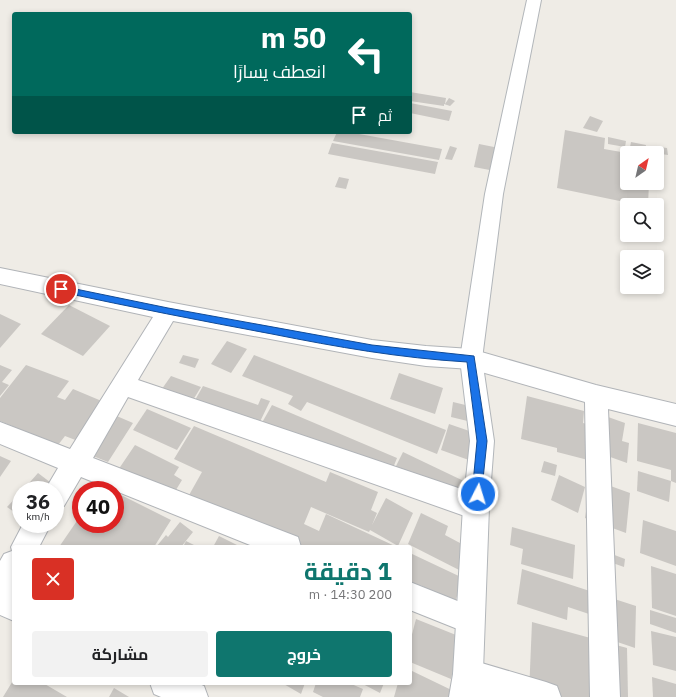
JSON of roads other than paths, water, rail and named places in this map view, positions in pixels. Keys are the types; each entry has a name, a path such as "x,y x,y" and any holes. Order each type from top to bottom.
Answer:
{"street":[{"path":"534,0 494,194 471,358 482,441 476,507 470,620 471,689 546,697"},
{"path":"0,276 168,311 372,349 426,356 471,358 596,395 676,415"},
{"path":"64,482 168,311"},
{"path":"123,385 476,507"},
{"path":"596,395 605,697"},
{"path":"0,433 283,545"},
{"path":"25,545 33,533"},
{"path":"0,587 12,567"},
{"path":"412,597 470,620"},
{"path":"0,599 12,605"},
{"path":"169,685 193,697"}]}
